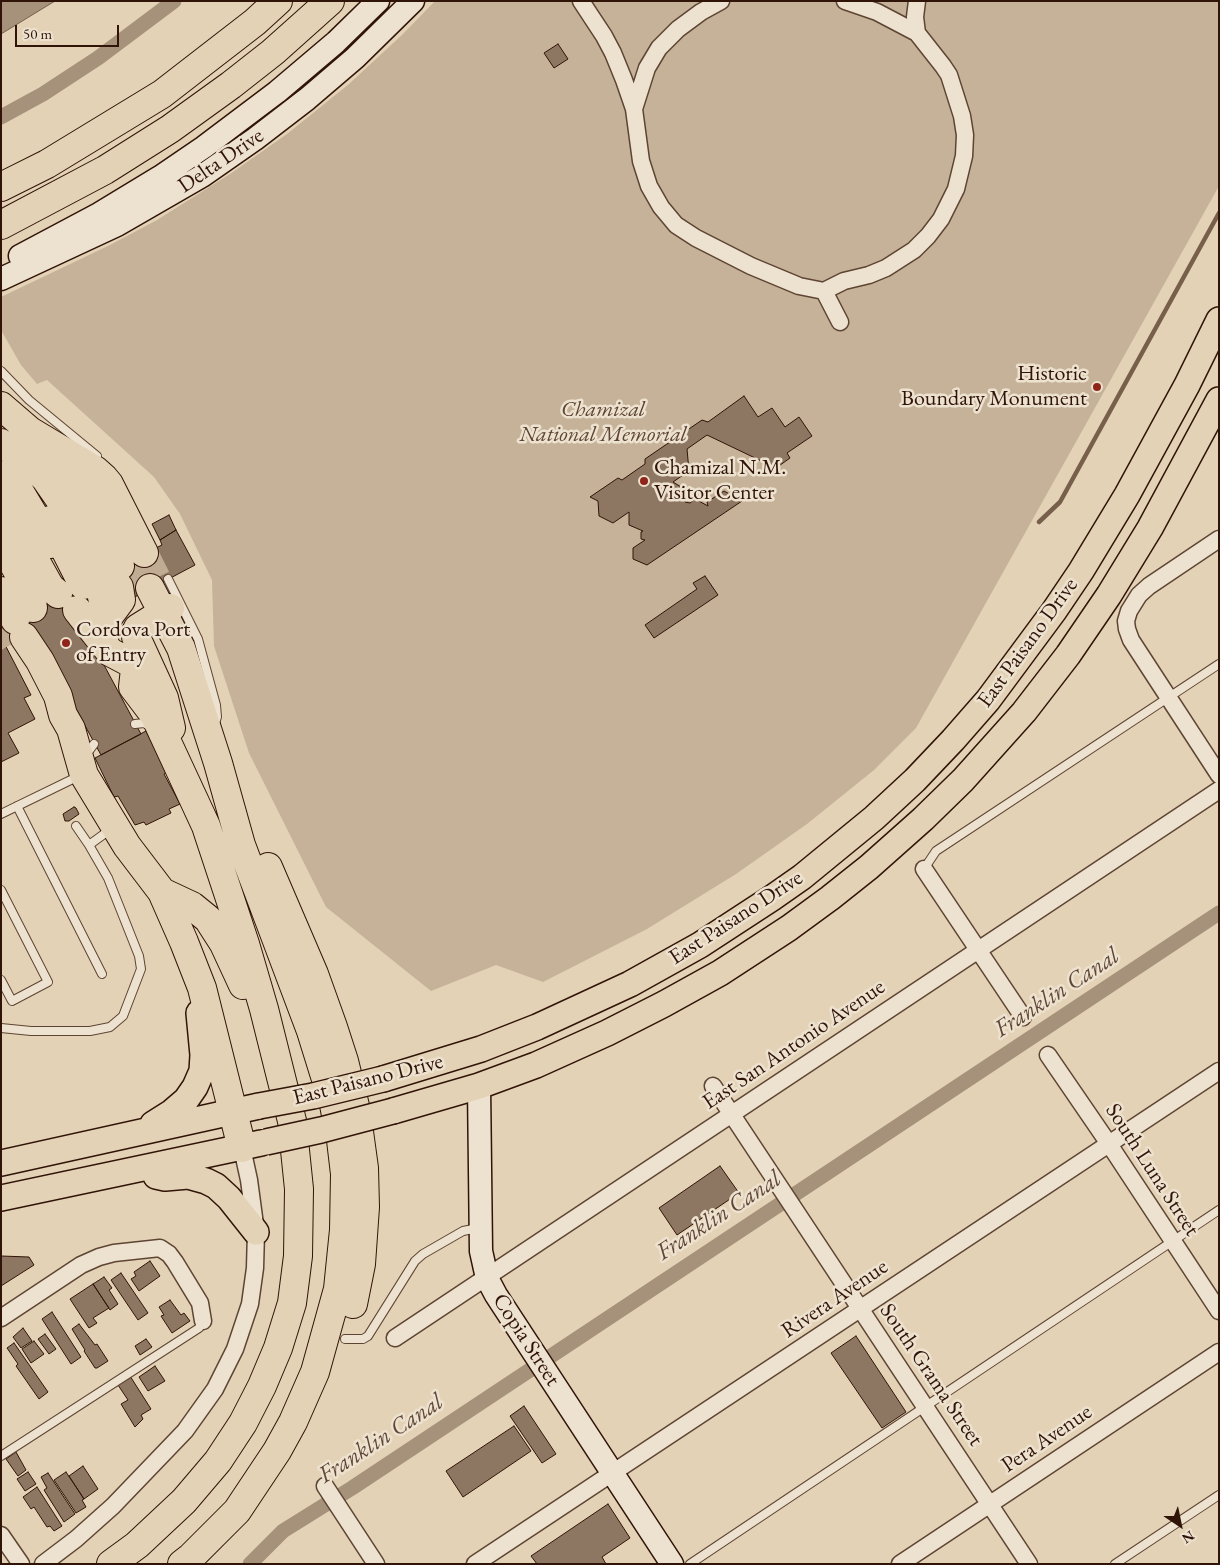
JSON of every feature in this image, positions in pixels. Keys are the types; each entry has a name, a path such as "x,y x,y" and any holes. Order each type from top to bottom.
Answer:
{"highway":[{"path":"1,187 47,164 162,94 255,22 278,1"},
{"path":"1,225 88,179 170,129 273,52 330,1"},
{"path":"4,410 9,454 21,494 30,508 110,591"},
{"path":"4,410 76,483 88,501 110,591"},
{"path":"9,454 72,464 98,492 108,507 110,591"},
{"path":"9,454 95,470 109,484 110,652 131,663 135,669 133,688 136,694 151,708 200,812 217,860 248,953 292,1121 299,1190 297,1265 292,1303 278,1348 243,1424 218,1461 184,1501 137,1545 110,1564"},
{"path":"9,454 30,460 43,468 57,481 80,516 110,591"},
{"path":"1,485 30,527 110,591 158,615 188,646 201,692 205,730 241,845 311,1030 325,1073 340,1131 345,1174 342,1260 338,1289 315,1372 292,1422 237,1511 182,1564"},
{"path":"1,499 50,587 110,591"},
{"path":"1,541 30,596 21,632"},
{"path":"1,570 21,632"},
{"path":"1,591 21,632 58,696 63,714 115,827 162,892 202,988 233,1112 254,1145"},
{"path":"158,615 138,628 136,637 164,698 170,716 169,747"},
{"path":"205,730 256,839 314,974 344,1061 356,1110 364,1168 365,1207 361,1264 336,1370 307,1433 285,1457 260,1476"},
{"path":"162,892 192,906 208,919 228,952 276,1058"}],"main road":[{"name":"Delta Drive","path":"1,265 98,214 160,177 204,147 277,92 336,42 378,1"},
{"name":"Delta Drive","path":"1,279 117,225 202,176 256,139 307,99 355,58 413,1"},
{"name":"East Paisano Drive","path":"1,1162 143,1130 313,1096 383,1079 481,1049 537,1027 630,984 731,926 802,877 874,818 915,780 988,700 1081,571 1127,495 1219,320"},
{"name":"East Paisano Drive","path":"1,1198 321,1130 478,1086 536,1065 607,1034 720,973 789,928 870,867 924,818 963,780 1024,712 1068,655 1109,595 1150,528 1219,400"},
{"path":"143,1130 172,1112 186,1100 202,1072 201,1022 193,966"},
{"path":"478,1086 480,1068 485,1062 522,1046 537,1027"},
{"name":"Copia Street","path":"478,1086 481,1251 487,1278 533,1353 672,1564"},
{"path":"135,1170 165,1178 188,1176 216,1186 229,1198 256,1232"}],"street":[{"path":"581,1 613,52 634,109 641,160 649,186 661,207 676,225 696,238 751,266 800,286 824,292 844,281 869,275 886,268 914,250 941,219 956,189 964,156 965,135 962,116 949,75 917,33 877,12 845,1"},
{"path":"634,109 647,68 660,48 678,29 701,12 721,1"},
{"path":"917,1 917,33"},
{"path":"824,292 840,322"},
{"path":"1219,539 1149,586 1139,595 1126,620 1131,640 1219,775"},
{"name":"East San Antonio Avenue","path":"396,1338 1219,790"},
{"path":"924,869 1023,1017"},
{"name":"South Luna Street","path":"1048,1055 1219,1311"},
{"name":"Rivera Avenue","path":"475,1564 1219,1071"},
{"name":"South Grama Street","path":"713,1086 1029,1564"},
{"path":"43,1564 76,1539 113,1506 185,1431 215,1389 235,1349 250,1304 255,1268 256,1232 249,1180 254,1145"},
{"path":"1,1318 81,1265 99,1257 114,1253 160,1248 169,1254 175,1262 200,1303 204,1321"},
{"name":"Pera Avenue","path":"900,1564 1219,1352"},
{"path":"325,1486 376,1564"},
{"path":"1,1535 21,1564"}],"lane":[{"path":"1,371 29,400 105,463"},
{"path":"110,591 198,639 216,705 217,717 205,730"},
{"path":"924,869 936,851 1219,664"},
{"path":"135,724 144,723 169,747"},
{"path":"1,814 17,806 86,761"},
{"path":"17,806 102,974"},
{"path":"1,1028 31,1031 90,1031 110,1027 123,1016 141,969 139,956 108,878 89,844 76,826"},
{"path":"89,844 115,827"},
{"path":"1,890 48,982 12,1001 1,980"},
{"path":"690,1564 1219,1210"},
{"path":"345,1338 363,1339 368,1336 415,1262 423,1254 463,1231 480,1228"},
{"path":"1,1456 199,1328 204,1321"},
{"path":"1115,1564 1219,1495"}],"green space":[{"name":"Chamizal National Memorial","path":"435,1 1219,1 1219,186 916,728 874,770 807,824 736,874 647,929 543,982 496,965 431,991 326,907 249,753 214,646 212,580 180,514 154,477 47,380 37,384 21,365 1,330 1,297 112,244 157,220 230,174 287,134 349,84 403,34"}],"shaded area":[{"path":"1,1 55,1 1,34"}],"building":[{"path":"558,44 568,59 554,68 544,53"},
{"name":"Chamizal N.M. Visitor Center","path":"744,396 758,417 772,408 785,427 799,417 812,436 787,453 790,458 776,468 707,435 687,449 689,471 673,482 686,490 685,502 690,503 695,499 708,506 707,502 724,491 742,501 647,565 633,559 633,548 645,540 641,539 641,532 643,531 629,525 629,512 613,523 599,516 598,501 590,497 618,478 622,480 645,464 645,459 702,420 708,422"},
{"path":"169,515 176,530 160,540 152,524"},
{"name":"Cordova Port of Entry","path":"176,530 195,565 129,600 122,586 75,611 141,734 101,755 34,632 6,646 1,637 1,627 24,616 27,611 162,545 160,540"},
{"path":"705,576 718,595 654,638 645,625 697,589 693,583"},
{"path":"1,637 31,695 24,698 35,719 8,733 19,753 1,762"},
{"path":"146,731 167,772 164,774 180,804 169,809 171,813 146,825 144,822 135,825 118,796 114,797 95,758"},
{"path":"74,807 79,814 69,821 65,821 63,814"},
{"path":"720,1166 739,1193 677,1235 659,1208"},
{"path":"1,1256 29,1257 34,1265 1,1286"},
{"path":"150,1261 160,1276 139,1291 131,1279 136,1276 134,1272"},
{"path":"121,1273 148,1313 138,1320 111,1280"},
{"path":"104,1277 112,1288 109,1290 118,1304 110,1310 93,1284"},
{"path":"93,1284 109,1308 93,1318 97,1323 89,1328 70,1299"},
{"path":"170,1300 181,1315 184,1313 190,1321 172,1333 161,1316 164,1315 159,1307"},
{"path":"52,1312 81,1357 71,1364 42,1319"},
{"path":"79,1324 95,1345 97,1344 108,1361 97,1368 95,1368 84,1351 72,1329"},
{"path":"23,1328 32,1341 21,1348 13,1337"},
{"path":"45,1334 56,1349 49,1354 38,1339"},
{"path":"856,1336 906,1412 882,1428 831,1353"},
{"path":"146,1339 152,1347 140,1355 135,1346"},
{"path":"34,1341 44,1354 31,1363 22,1349"},
{"path":"14,1343 48,1392 39,1399 16,1366 18,1364 7,1348"},
{"path":"155,1366 165,1381 148,1391 139,1377"},
{"path":"130,1376 151,1409 141,1415 143,1419 135,1427 121,1404 128,1400 118,1385"},
{"path":"524,1406 556,1454 542,1463 510,1416"},
{"path":"514,1426 531,1451 463,1497 446,1471"},
{"path":"16,1452 26,1470 18,1476 6,1459"},
{"path":"83,1466 98,1489 84,1499 69,1476"},
{"path":"28,1472 36,1484 25,1491 17,1479"},
{"path":"66,1472 84,1499 82,1500 86,1507 76,1513 54,1480"},
{"path":"48,1473 75,1514 64,1522 44,1490 47,1488 41,1477"},
{"path":"37,1487 62,1526 54,1531 50,1526 47,1527 34,1507 31,1509 23,1497"},
{"path":"608,1504 630,1538 602,1557 606,1564 537,1564 531,1556"}],"waterway":[{"path":"1,117 43,94 98,58 174,1"},
{"path":"1039,522 1060,502 1219,213"},
{"name":"Franklin Canal","path":"250,1564 283,1531 352,1488 1219,913"}],"tunnel":[{"path":"144,553 159,583"},
{"path":"126,562 142,593"},
{"path":"1,630 10,645"}],"place":[{"name":"Historic Boundary Monument","path":"1097,387"},
{"name":"Chamizal N.M. Visitor Center","path":"644,481"},
{"name":"Cordova Port of Entry","path":"66,643"}]}
